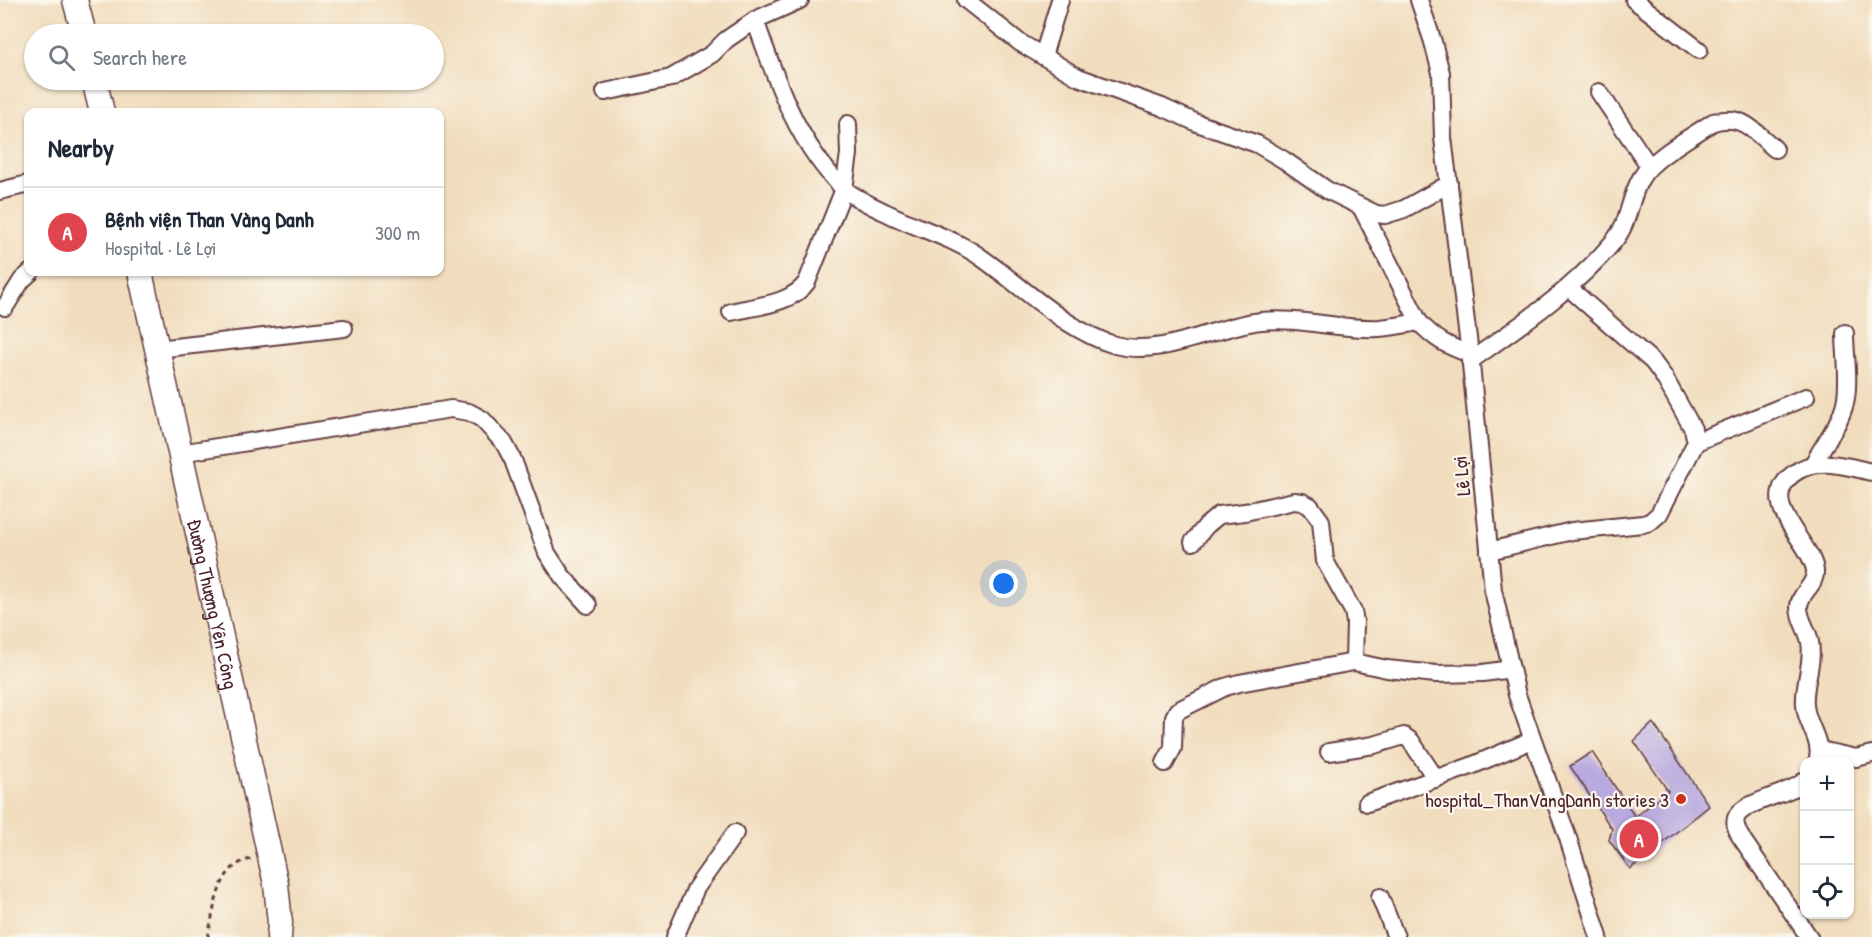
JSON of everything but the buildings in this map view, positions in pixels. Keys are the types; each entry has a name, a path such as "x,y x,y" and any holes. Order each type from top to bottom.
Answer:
{"main road":[{"path":"75,0 81,24"},
{"path":"96,90 101,108"},
{"name":"Đường Thượng Yên Công","path":"141,276 276,884 279,937"}],"street":[{"path":"606,92 671,78 712,54 726,40 755,20 800,0"},
{"path":"966,0 1019,42 1078,77 1257,144 1327,190 1362,209 1385,215 1404,209 1449,184"},
{"path":"1043,56 1060,0"},
{"name":"Lê Lợi","path":"1419,0 1441,73 1443,138 1470,358 1493,590 1517,695 1568,838 1599,937"},
{"path":"1635,0 1699,50"},
{"path":"755,20 779,88 814,156 844,189 889,214 966,248 1058,315 1091,334 1114,344 1144,348 1162,346 1240,324 1263,321 1378,328 1419,322"},
{"path":"1599,92 1649,166"},
{"path":"1362,209 1419,322 1447,346 1470,358 1569,288 1621,232 1636,189 1649,166 1713,122 1724,119 1734,119 1745,123 1775,148"},
{"path":"731,312 788,298 802,289 807,282 844,189 849,154 848,124"},
{"path":"0,191 24,185"},
{"path":"5,307 26,276"},
{"path":"1489,551 1572,531 1643,525 1650,522 1659,514 1696,442 1693,429 1653,362 1569,288"},
{"path":"157,349 344,328"},
{"path":"1812,464 1845,403 1845,333"},
{"path":"1696,442 1806,398"},
{"path":"180,453 451,410 469,412 482,420 504,443 513,460 547,553 562,576 588,605"},
{"path":"1872,472 1836,464 1812,464 1792,475 1784,484 1780,495 1788,521 1815,568 1813,582 1802,598 1799,610 1810,640 1811,654 1804,695 1805,708 1818,756 1856,758 1872,754"},
{"path":"1193,542 1206,526 1220,515 1294,501 1302,502 1310,507 1321,521 1328,566 1353,611 1354,662"},
{"path":"1165,763 1174,744 1175,714 1186,706 1225,687 1239,683 1354,662 1387,669 1436,674 1483,673 1511,669"},
{"path":"1329,752 1374,745 1404,736 1411,741 1436,779"},
{"path":"1366,803 1471,766 1532,740"},
{"path":"1800,784 1789,791 1747,807 1735,819 1740,836 1809,937"},
{"path":"675,937 696,888 735,833"},
{"path":"1380,897 1396,937"}],"path":[{"path":"208,937 226,873 243,860 270,857"}],"place":[{"name":"hospital_ThanVangDanh stories 3","path":"1681,799"},
{"name":"Bệnh viện Than Vàng Danh","path":"1639,839"}]}
